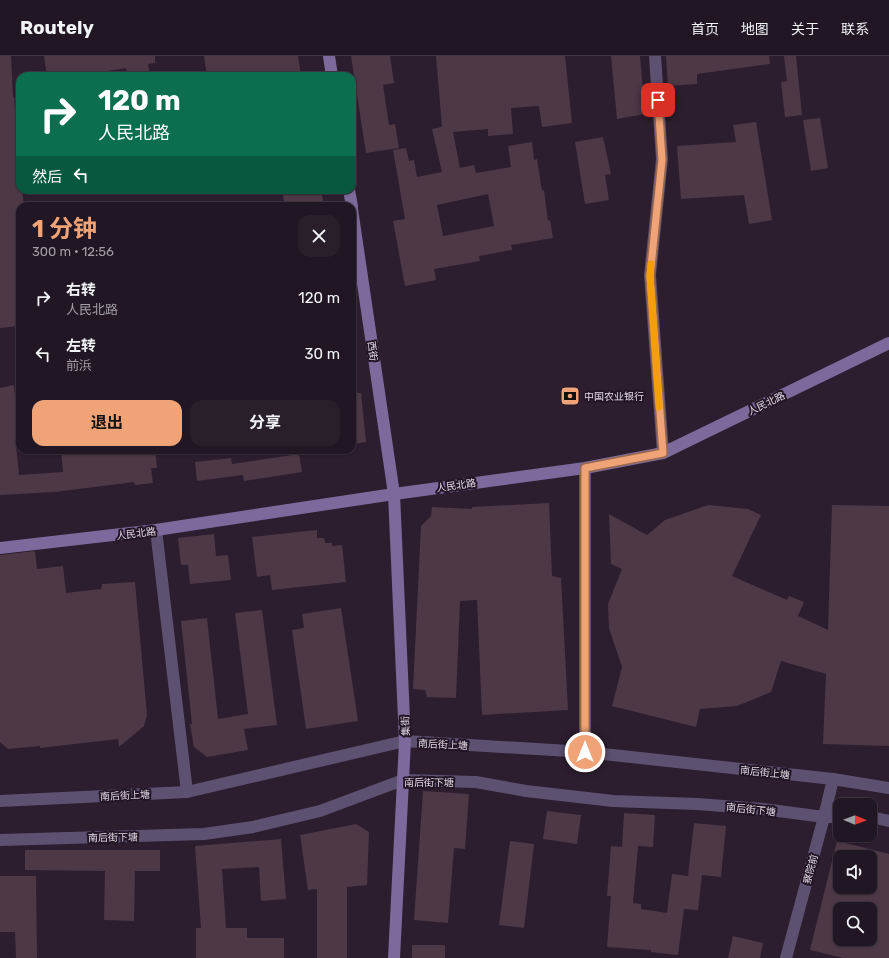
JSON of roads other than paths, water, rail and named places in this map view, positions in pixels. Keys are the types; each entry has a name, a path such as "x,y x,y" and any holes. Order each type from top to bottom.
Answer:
{"main road":[{"path":"329,56 331,72"},
{"name":"西街","path":"356,234 394,494"},
{"name":"人民北路","path":"0,548 156,530 394,494 585,468 663,453 889,343"},
{"name":"集街","path":"394,494 405,741 394,958"}],"street":[{"path":"655,56 662,160 650,276 663,453"},
{"path":"585,468 585,752"},
{"path":"156,530 187,792"},
{"name":"南后街上塘","path":"0,801 187,792 405,741 585,752 833,780 889,788"},
{"name":"南后街下塘","path":"0,840 204,834 253,828 320,811 403,780 476,782 526,791 613,801 697,804 763,809 833,817"},
{"name":"察院前","path":"786,958 833,780"},
{"path":"877,818 889,821"}],"place":[{"name":"中国农业银行","path":"570,396"}]}
